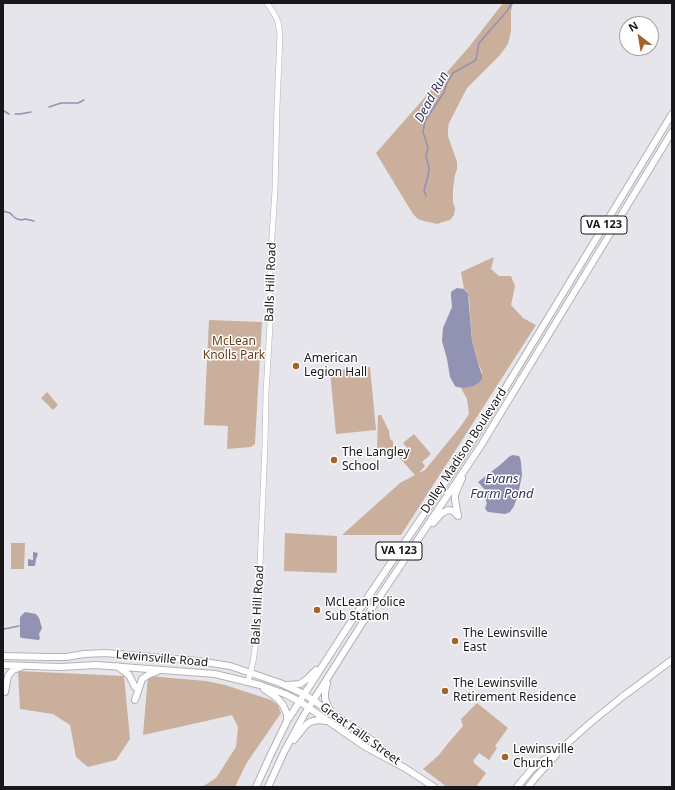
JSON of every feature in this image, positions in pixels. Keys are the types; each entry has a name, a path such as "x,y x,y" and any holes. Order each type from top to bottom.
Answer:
{"main road":[{"name":"Dolley Madison Boulevard","path":"256,787 287,721 299,701 459,462 672,114"},
{"name":"Dolley Madison Boulevard","path":"268,787 284,752 309,708 364,621 474,456 672,132"},
{"path":"417,541 442,513 451,510 458,516 455,500 456,492 474,456"},
{"name":"Lewinsville Road","path":"3,656 48,658 105,653 217,664 230,666 284,685 304,694 314,701"},
{"path":"517,787 535,767 560,749 611,706 672,660"},
{"path":"284,685 296,685 303,682 326,661"},
{"name":"Lewinsville Road","path":"3,664 60,667 96,665 215,674 248,682 285,694 309,708"},
{"path":"3,687 4,692 8,676 13,670 30,665"},
{"path":"117,666 129,676 135,687"},
{"path":"135,700 142,679 159,670"},
{"path":"327,679 325,698 332,713"},
{"path":"260,686 284,705 287,714 287,721"},
{"name":"Great Falls Street","path":"314,701 372,741 405,768"},
{"name":"Great Falls Street","path":"309,708 364,746 405,768 434,787"},
{"path":"284,752 310,722 318,720 330,722"},
{"path":"528,787 560,749"}],"street":[{"name":"Balls Hill Road","path":"248,682 251,673 257,635 270,325 270,273 275,190 276,107 280,35 278,22 267,3"}],"green space":[{"path":"503,3 513,3 511,11 511,31 508,44 500,55 467,88 449,123 448,136 457,162 453,189 453,202 455,208 454,215 450,220 437,224 418,219 413,214 376,153 469,47"},
{"path":"494,257 491,269 499,276 511,276 515,286 511,305 523,318 536,325 401,535 342,535 400,483 415,475 398,456 407,448 403,443 414,434 431,454 422,462 425,466 419,473 425,470 469,414 467,399 461,388 474,386 479,383 482,379 482,372 472,341 469,298 466,290 464,289 461,272"},
{"name":"McLean Knolls Park","path":"209,320 262,322 255,444 251,447 227,449 228,426 204,425"},
{"path":"370,367 376,430 336,434 330,371"},
{"path":"47,392 58,405 53,410 41,398"},
{"path":"378,415 381,415 389,431 390,439 393,441 393,451 390,453 380,453 377,450"},
{"path":"285,533 337,536 337,571 335,573 284,571"},
{"path":"11,543 25,543 24,569 11,569"},
{"path":"18,671 124,676 130,739 116,760 88,767 76,757 70,725 53,714 20,709"},
{"path":"148,676 206,681 225,685 271,700 278,705 281,713 246,764 235,787 202,787 216,778 236,747 238,727 232,715 143,735"},
{"path":"477,703 508,728 495,746 497,748 489,760 479,753 473,761 486,773 476,787 447,787 423,769 438,756 463,726 461,719"}],"water":[{"path":"457,288 464,289 468,294 472,341 482,375 482,379 479,383 474,386 464,388 455,386 450,377 442,341 443,328 452,307 451,293"},
{"name":"Evans Farm Pond","path":"513,455 519,456 520,458 522,475 514,506 510,512 505,514 488,512 485,508 487,503 483,495 485,490 478,482"},
{"path":"33,552 38,553 35,566 28,566 28,559 33,560"},
{"path":"25,612 36,614 39,618 42,628 39,634 40,639 20,637 20,617"}],"waterway":[{"name":"Dead Run","path":"426,196 424,190 429,168 426,157 428,147 423,132 425,121 444,92 453,73 476,60 479,43 507,11 512,3"},
{"path":"49,107 61,103 78,103 84,100"},
{"path":"3,112 4,111 9,114"},
{"path":"15,114 31,112"},
{"path":"3,211 10,213 13,216"},
{"path":"14,217 17,219 34,221"},
{"path":"4,629 19,626"}],"place":[{"name":"American Legion Hall","path":"296,366"},
{"name":"The Langley School","path":"334,460"},
{"name":"McLean Police Sub Station","path":"317,610"},
{"name":"The Lewinsville East","path":"455,641"},
{"name":"The Lewinsville Retirement Residence","path":"445,691"},
{"name":"Lewinsville Church","path":"505,757"}]}
